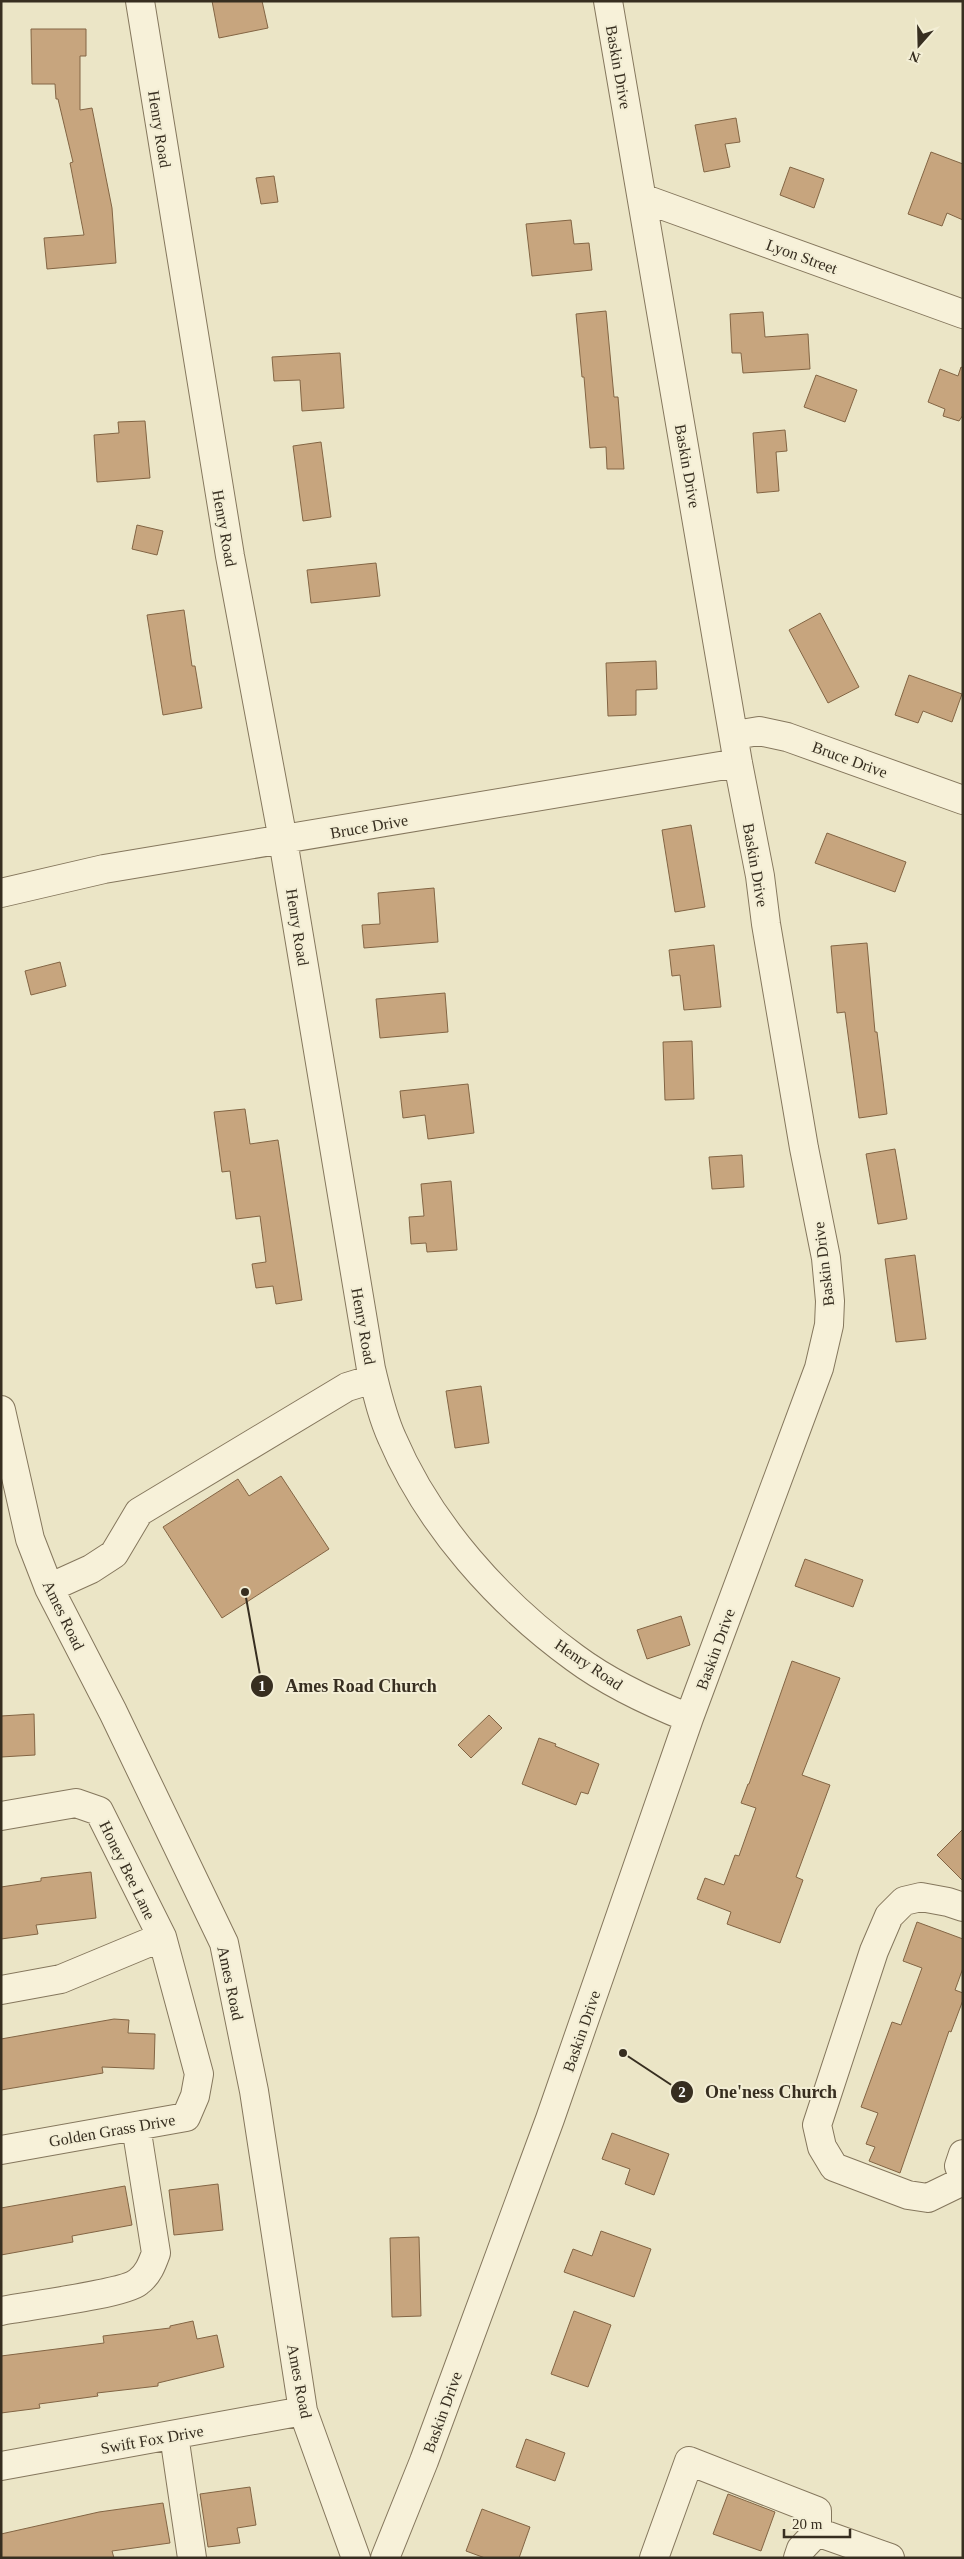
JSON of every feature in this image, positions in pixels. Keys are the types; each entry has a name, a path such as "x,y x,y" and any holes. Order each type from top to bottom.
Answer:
{"street":[{"name":"Henry Road","path":"140,1 230,556 283,840 373,1379 392,1439 419,1489 448,1534 488,1582 514,1608 575,1658 648,1702 689,1718"},
{"name":"Baskin Drive","path":"385,2558 424,2461 550,2119 689,1718 819,1368 829,1325 830,1301 826,1258 804,1148 766,924 760,876 738,763 735,735 608,1"},
{"name":"Lyon Street","path":"642,198 963,314"},
{"name":"Bruce Drive","path":"735,735 759,731 788,736 963,800"},
{"name":"Bruce Drive","path":"1,893 104,869 738,763"},
{"path":"49,1588 91,1569 114,1554 139,1512 347,1387 373,1379"},
{"name":"Ames Road","path":"1,1410 30,1539 49,1588 113,1712 224,1943 254,2091 303,2411 356,2558"},
{"name":"Honey Bee Lane","path":"1,1816 76,1803 99,1812 162,1937"},
{"path":"963,1907 921,1897 904,1901 889,1916 874,1951 817,2126 822,2147 834,2166 908,2195 928,2198 963,2179 959,2166 963,2154"},
{"path":"1,1990 61,1979 162,1937"},
{"name":"Golden Grass Drive","path":"1,2150 186,2117 195,2096 199,2074 162,1937"},
{"path":"1,2311 118,2289 138,2283 150,2270 156,2253 136,2126"},
{"name":"Swift Fox Drive","path":"1,2466 303,2411"},
{"path":"174,2435 192,2558"},
{"path":"654,2558 689,2461 816,2511 817,2532 801,2549 798,2558"},
{"path":"817,2532 890,2558"}],"building":[{"path":"212,1 262,1 268,28 219,38"},
{"path":"31,29 86,29 86,56 80,56 80,110 92,108 112,208 116,263 47,269 44,238 84,235 70,163 73,162 58,99 56,99 55,84 32,84"},
{"path":"736,118 740,142 725,144 730,167 704,172 695,125"},
{"path":"931,152 963,164 963,220 947,213 942,226 908,214"},
{"path":"790,167 824,179 814,208 780,195"},
{"path":"274,176 278,202 261,204 256,178"},
{"path":"571,220 574,244 589,243 592,270 532,276 526,224"},
{"path":"606,311 614,397 618,397 624,469 607,469 606,447 590,448 576,314"},
{"path":"763,312 765,337 808,334 810,369 743,373 741,353 732,353 730,314"},
{"path":"340,353 344,408 302,411 300,380 274,381 272,357"},
{"path":"961,367 963,368 963,415 959,421 943,416 945,409 928,402 940,369 958,376"},
{"path":"816,375 857,390 845,422 804,407"},
{"path":"145,421 150,478 97,482 94,435 119,433 118,422"},
{"path":"785,430 787,451 776,452 779,491 757,493 753,433"},
{"path":"321,442 331,517 303,521 293,446"},
{"path":"137,525 163,531 157,555 132,549"},
{"path":"376,563 380,596 311,603 307,570"},
{"path":"184,610 192,666 195,666 202,708 163,715 147,615"},
{"path":"820,613 859,687 828,703 789,630"},
{"path":"656,661 657,689 636,690 636,715 608,716 606,663"},
{"path":"909,675 962,694 952,722 923,711 918,723 895,715"},
{"path":"691,825 705,907 675,912 662,830"},
{"path":"827,833 906,862 895,892 815,863"},
{"path":"434,888 438,942 364,948 362,925 380,924 378,893"},
{"path":"867,943 875,1032 877,1032 887,1114 859,1118 845,1012 837,1013 831,946"},
{"path":"714,945 721,1007 684,1010 680,975 672,976 669,950"},
{"path":"60,962 66,986 31,995 25,971"},
{"path":"445,993 448,1032 380,1038 376,999"},
{"path":"692,1041 694,1099 665,1100 663,1042"},
{"path":"468,1084 474,1133 428,1139 425,1115 403,1118 400,1091"},
{"path":"245,1109 250,1144 278,1140 302,1300 276,1304 273,1286 256,1288 252,1264 266,1262 260,1216 236,1219 230,1171 222,1172 214,1112"},
{"path":"895,1149 907,1219 878,1224 866,1154"},
{"path":"742,1155 744,1187 712,1189 709,1157"},
{"path":"451,1181 457,1250 427,1252 426,1243 411,1244 409,1217 424,1216 421,1184"},
{"path":"915,1255 926,1339 896,1342 885,1259"},
{"path":"481,1386 489,1443 455,1448 446,1391"},
{"path":"281,1476 329,1549 222,1618 163,1527 238,1479 249,1496"},
{"path":"805,1559 863,1580 853,1607 795,1586"},
{"path":"681,1616 690,1645 647,1659 637,1630"},
{"path":"792,1661 840,1678 802,1775 830,1785 796,1877 803,1880 780,1943 727,1924 731,1912 697,1899 705,1878 724,1885 735,1855 739,1856 756,1808 741,1803"},
{"path":"34,1714 35,1755 1,1757 1,1716"},
{"path":"489,1715 502,1728 471,1758 458,1745"},
{"path":"539,1738 599,1764 588,1794 581,1792 576,1805 522,1784"},
{"path":"963,1829 963,1881 937,1855"},
{"path":"91,1872 96,1918 36,1925 38,1934 1,1939 1,1887 41,1881 41,1878"},
{"path":"917,1922 963,1939 963,1968 955,1990 963,1993 963,2000 951,2032 949,2031 900,2173 869,2161 875,2147 866,2144 878,2113 861,2107 892,2022 901,2025 922,1968 903,1961"},
{"path":"114,2019 129,2020 128,2033 155,2034 154,2069 102,2067 103,2073 1,2090 1,2039"},
{"path":"612,2133 669,2154 654,2195 625,2184 630,2169 602,2159"},
{"path":"218,2184 223,2230 174,2235 169,2190"},
{"path":"125,2186 132,2225 72,2236 73,2242 1,2255 1,2208"},
{"path":"601,2231 651,2249 634,2297 564,2272 573,2249 592,2256"},
{"path":"419,2237 421,2316 392,2317 390,2238"},
{"path":"574,2311 611,2325 588,2387 551,2374"},
{"path":"193,2321 197,2339 217,2335 224,2367 158,2383 158,2386 97,2393 98,2396 39,2404 40,2408 1,2413 1,2356 104,2343 103,2336 170,2328 170,2326"},
{"path":"526,2439 565,2453 555,2481 516,2467"},
{"path":"250,2487 256,2525 237,2528 240,2543 208,2547 200,2494"},
{"path":"728,2494 775,2512 761,2551 713,2534"},
{"path":"163,2503 170,2543 112,2551 114,2558 1,2558 1,2534 99,2512"},
{"path":"482,2509 530,2527 519,2558 485,2558 466,2551"}],"place":[{"name":"Ames Road Church","path":"245,1592"},
{"name":"One'ness Church","path":"623,2053"}]}
